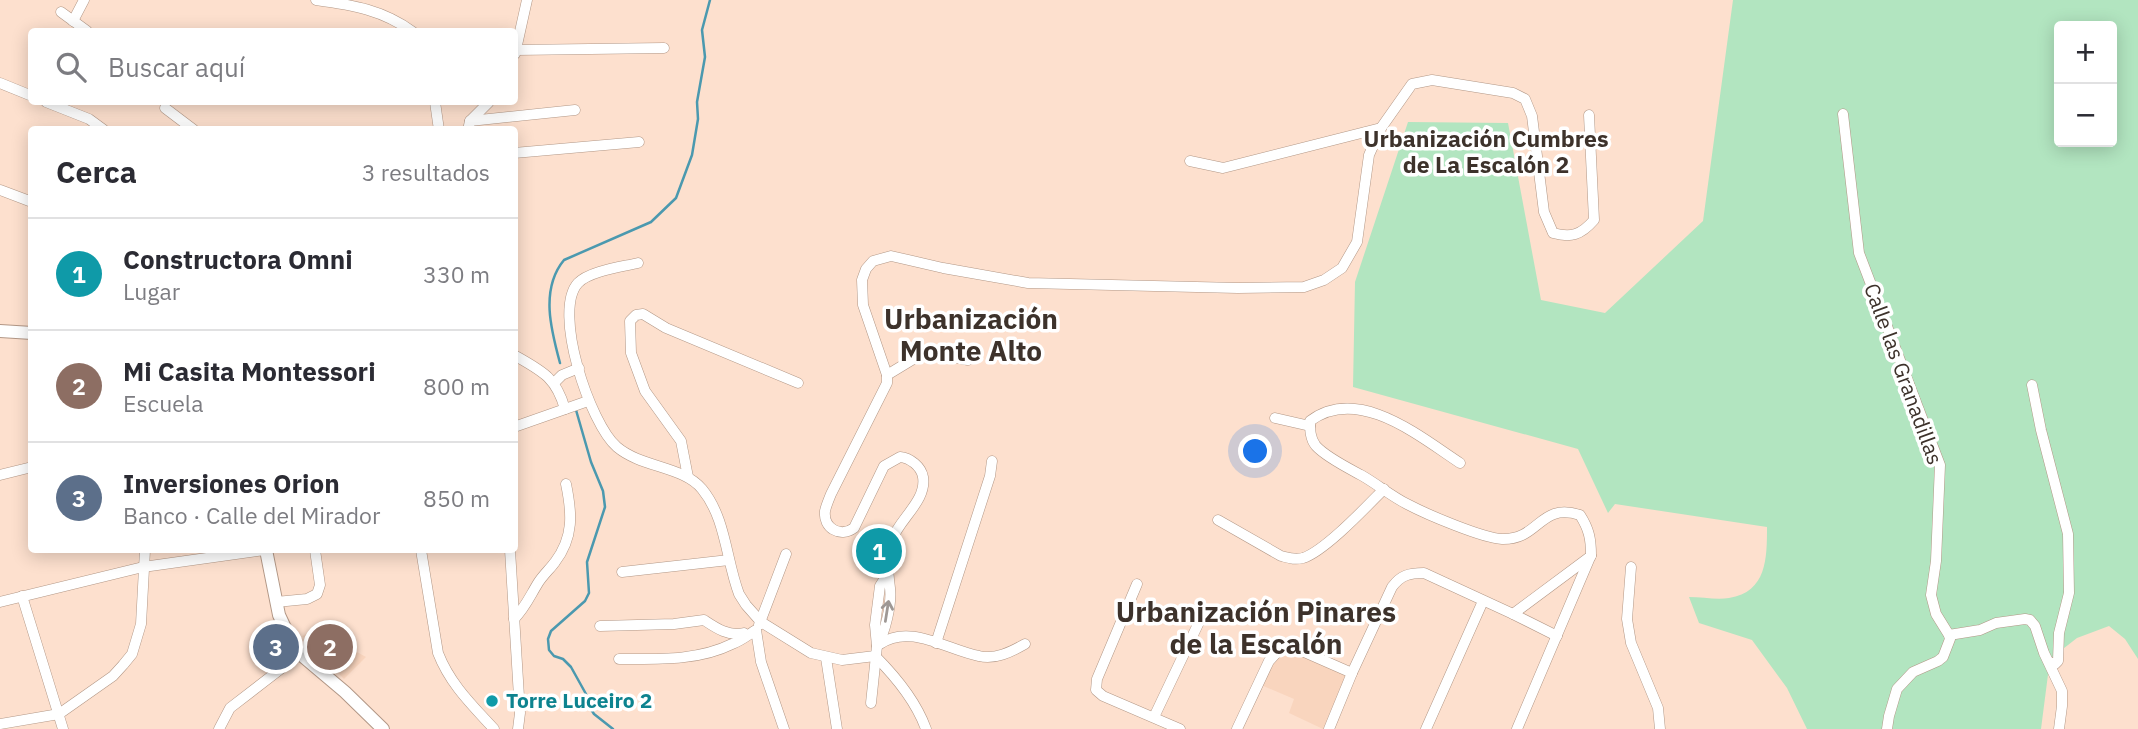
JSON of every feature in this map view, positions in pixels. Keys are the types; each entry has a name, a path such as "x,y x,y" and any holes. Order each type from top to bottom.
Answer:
{"street":[{"path":"73,21 84,0"},
{"path":"316,0 380,12 408,28"},
{"path":"518,40 527,0"},
{"path":"61,12 83,28"},
{"path":"518,53 664,48"},
{"path":"871,702 876,651 885,628 891,590 887,575 892,539 920,497 923,477 913,462 900,457 884,466 854,528 843,533 834,531 826,520 825,512 831,494 887,383 887,374 863,305 862,280 866,268 873,261 891,256 1028,283 1304,287 1324,280 1342,268 1357,242 1369,155 1381,128 1412,85 1432,80 1513,93 1525,99 1532,116 1544,212 1553,233 1567,237 1584,232 1594,220 1589,115"},
{"path":"0,83 28,94"},
{"path":"54,105 89,119 99,126"},
{"path":"435,105 438,126"},
{"path":"469,125 486,105"},
{"path":"165,108 189,126"},
{"path":"469,125 575,110"},
{"name":"Calle las Granadillas","path":"1843,114 1859,253 1940,465 1936,561 1931,596 1936,614 1949,635"},
{"path":"1190,161 1223,168 1381,128"},
{"path":"518,153 639,142"},
{"path":"0,190 28,200"},
{"path":"638,263 584,278 575,285 569,300 568,317 588,401 615,446 639,461 688,477 700,486 716,510 739,594 758,626 761,662 784,729"},
{"path":"688,477 681,442 645,391 631,352 630,321 636,315 643,314 666,328 798,383"},
{"path":"0,331 28,333"},
{"path":"887,374 915,358 933,353 968,360"},
{"path":"518,358 555,382 565,409"},
{"path":"555,382 562,375 579,369"},
{"path":"2032,385 2054,485 2065,519 2068,545 2068,593 2059,633 2058,661 2051,667"},
{"path":"518,426 588,401"},
{"path":"1460,463 1394,421 1375,413 1334,409 1321,412 1310,421 1309,431 1316,446 1336,461 1406,504 1488,537 1519,537 1531,531 1552,513 1561,511 1580,515 1591,536 1591,555 1517,729"},
{"path":"1275,418 1310,426"},
{"path":"936,643 976,524 992,461"},
{"path":"0,475 28,468"},
{"path":"514,619 523,611 536,586 565,546 571,530 571,509 566,484"},
{"path":"1218,520 1281,556 1303,558 1340,531 1384,489"},
{"path":"0,724 59,714 113,676 132,654 141,624 145,553"},
{"path":"0,602 143,567 243,553"},
{"path":"266,553 276,602 287,634 300,654 383,729"},
{"path":"276,602 307,599 317,594 320,585 315,553"},
{"path":"421,553 442,665 449,678 494,729"},
{"path":"510,553 520,713 518,729"},
{"path":"619,659 666,659 698,655 732,645 758,626 786,554"},
{"path":"1513,614 1591,555"},
{"path":"622,572 729,559"},
{"path":"1631,567 1627,619 1631,643 1658,708 1660,729"},
{"path":"1329,729 1352,673 1399,577 1424,573 1557,636"},
{"path":"1138,584 1097,679 1096,690 1103,696 1180,729"},
{"path":"22,596 63,729"},
{"path":"1426,729 1483,601"},
{"path":"1154,717 1200,618"},
{"path":"1888,729 1897,689 1913,672 1943,657 1947,652 1949,635 1980,630 1996,623 2028,619 2035,626 2044,653 2061,687 2063,698 2059,729"},
{"path":"600,626 674,624 704,620 734,636 758,626 811,653 842,660 876,651 888,638 902,635 981,657 1009,654 1025,644"},
{"path":"1237,729 1269,661 1280,649 1295,648 1352,673"},
{"path":"876,651 914,705 926,729"},
{"path":"219,729 230,708 300,654"},
{"path":"826,657 837,729"}],"shaded area":[{"path":"317,630 366,657 344,679 302,636"},
{"path":"1294,652 1346,675 1323,729 1289,713 1294,699 1261,685 1272,662 1280,653"}],"green space":[{"path":"1733,0 2138,0 2138,659 2125,639 2109,626 2077,638 2050,659 2041,729 1807,729 1787,688 1752,640 1699,623 1689,597 1729,598 1751,589 1758,581 1765,562 1767,527 1615,504 1608,513 1578,449 1353,387 1355,282 1408,122 1508,123 1541,300 1605,313 1703,221"}],"waterway":[{"path":"560,363 551,324 550,297 552,284 564,260 651,222 676,198 692,155 705,57 702,30 710,0"},
{"path":"576,410 591,462 603,491 605,507 587,562 589,593 585,601 551,631 548,639 549,650 571,667 594,714 613,729"}],"place":[{"name":"Constructora Omni","path":"879,551"},
{"name":"Inversiones Orion","path":"276,647"},
{"name":"Mi Casita Montessori","path":"330,647"},
{"name":"Torre Luceiro 2","path":"492,701"}],"district":[{"name":"Urbanización Cumbres de La Escalón 2","path":"1486,152"},
{"name":"Urbanización Monte Alto","path":"971,335"},
{"name":"Urbanización Pinares de la Escalón","path":"1256,628"}]}
